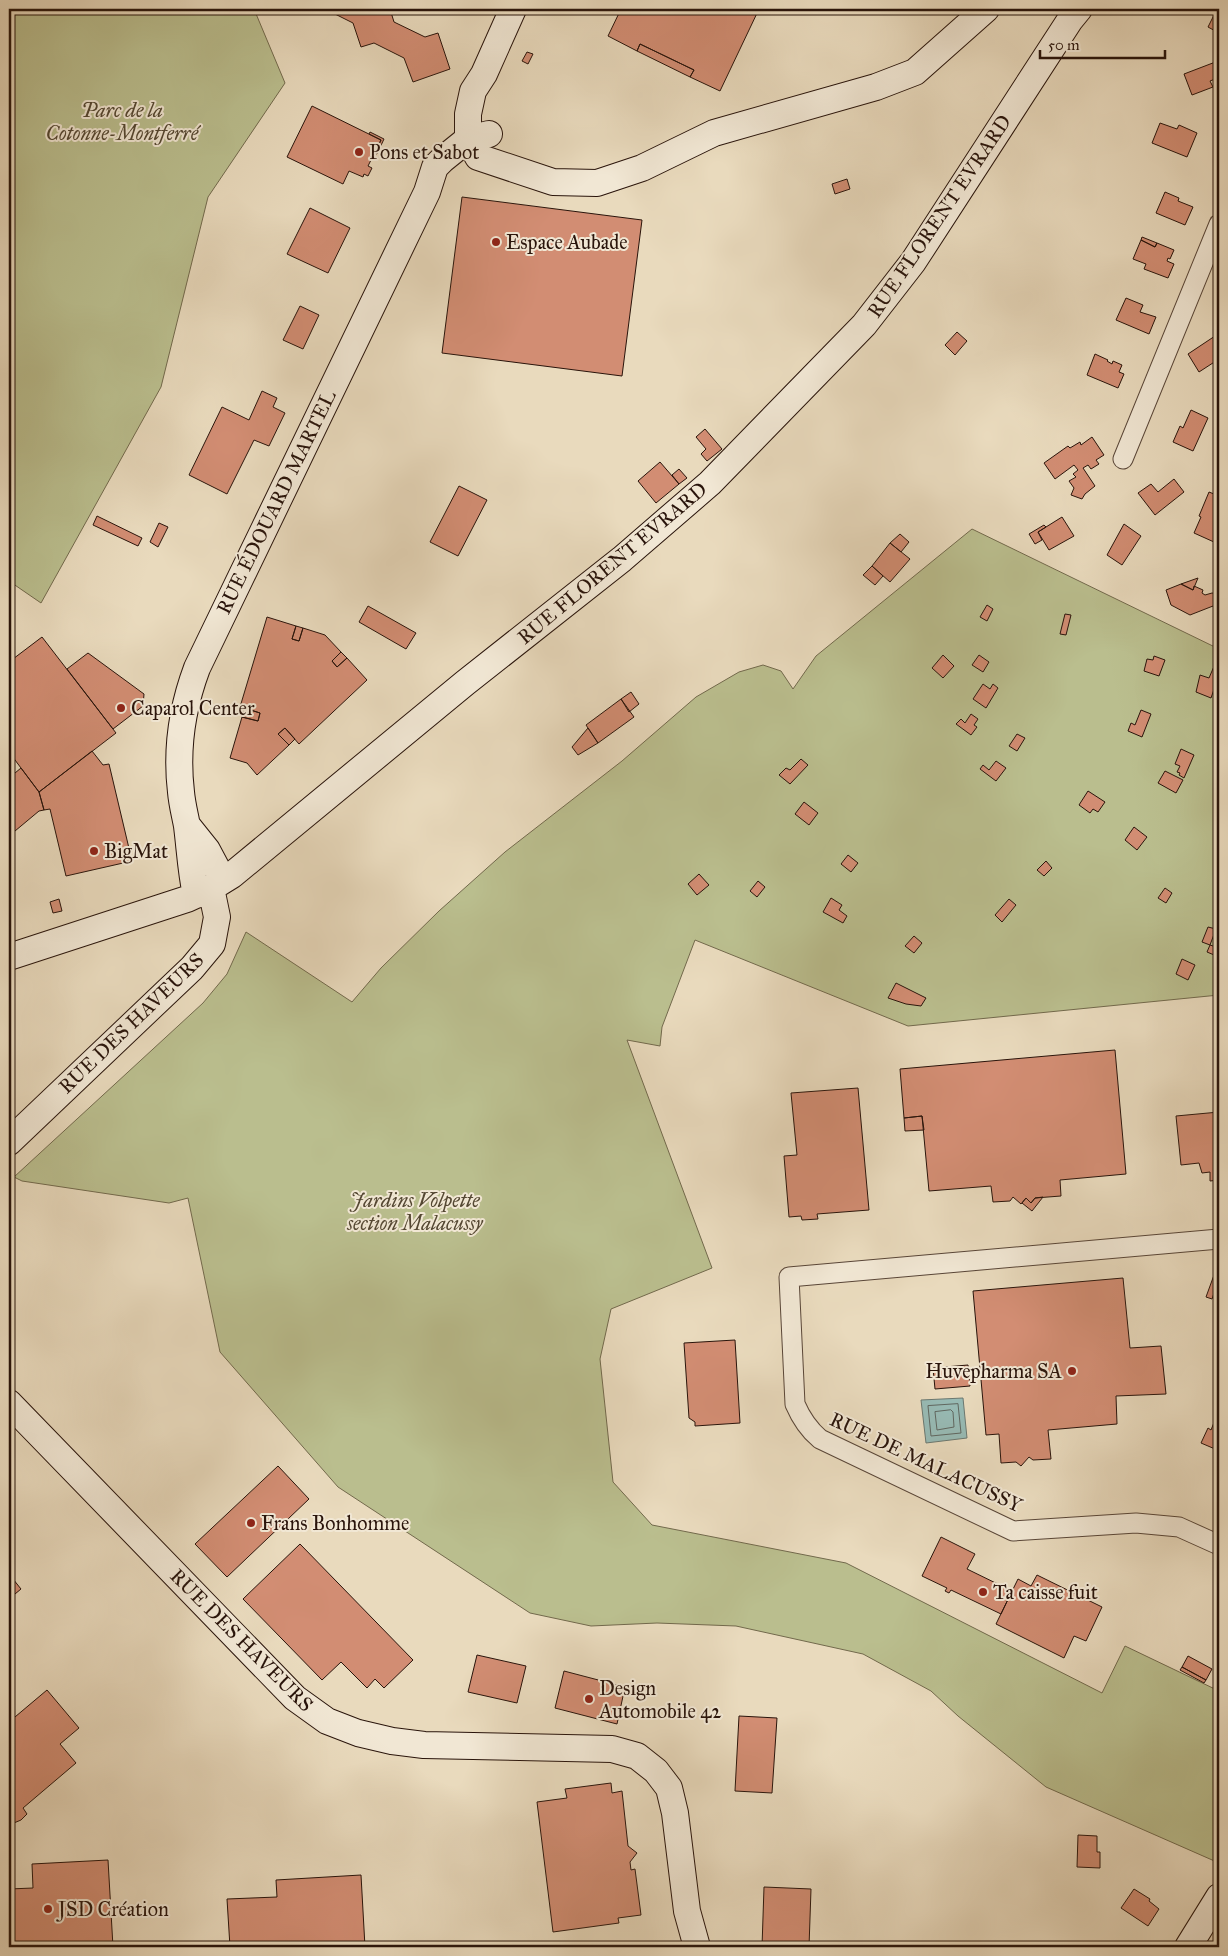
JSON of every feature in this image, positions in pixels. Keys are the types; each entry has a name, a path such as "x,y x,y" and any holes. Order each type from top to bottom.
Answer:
{"street":[{"path":"513,9 484,74 474,91 467,131 478,143 510,153 523,170 553,182 597,183 642,168 714,133 876,87 915,72 986,9"},
{"name":"RUE FLORENT EVRARD","path":"9,957 210,888 232,875 473,677 622,559 710,483 858,332 913,262 1079,9"},
{"name":"RUE ÉDOUARD MARTEL","path":"210,888 190,868 187,825 181,792 178,744 187,694 196,668 427,192 456,170 478,143"},
{"path":"1123,459 1219,224"},
{"name":"RUE DES HAVEURS","path":"9,1142 192,968 212,944 217,917 210,888"},
{"name":"RUE DE MALACUSSY","path":"1219,1239 789,1277 795,1404 801,1418 820,1439 1013,1532 1136,1523 1180,1527 1219,1545"},
{"name":"RUE DES HAVEURS","path":"9,1403 295,1698 327,1721 358,1733 392,1741 424,1745 612,1749 637,1756 656,1771 669,1788 675,1813 687,1911 697,1947"},
{"path":"1188,1947 1219,1897"},
{"name":"RUE DES HAVEURS","path":"685,1947 687,1911"},
{"path":"1208,1947 1219,1929"}],"green space":[{"name":"Parc de la Cotonne-Montferré","path":"9,9 254,9 285,83 208,197 161,387 41,603 9,581"},
{"name":"Jardins Volpette section Malacussy","path":"972,529 1219,649 1219,995 908,1026 695,940 662,1027 660,1046 627,1040 712,1268 611,1309 600,1359 613,1482 652,1525 846,1563 1102,1693 1125,1646 1219,1691 1219,1863 1046,1787 958,1716 931,1691 863,1654 736,1626 657,1623 591,1626 530,1613 338,1487 220,1352 188,1198 169,1203 22,1181 14,1177 203,1003 227,974 246,932 352,1002 381,968 439,911 505,852 622,761 696,697 739,672 763,665 781,671 793,689 816,656"}],"water":[{"path":"963,1398 967,1438 926,1443 921,1400"}],"building":[{"path":"325,9 390,9 394,22 425,37 438,33 450,69 413,82 404,58 374,43 361,47 353,23"},
{"path":"621,9 759,9 720,91 690,77 694,70 640,44 637,51 608,36"},
{"path":"1217,9 1219,9 1219,33 1208,27"},
{"path":"640,44 694,70 690,77 637,51"},
{"path":"527,52 533,54 528,64 522,61"},
{"path":"1218,61 1219,81 1216,82 1215,79 1210,81 1213,87 1192,95 1184,74"},
{"path":"312,106 381,140 368,166 372,168 368,176 364,174 363,177 349,171 343,184 287,157"},
{"path":"1160,123 1177,129 1179,125 1197,133 1187,157 1152,143"},
{"path":"370,132 384,139 377,154 375,153 381,140 369,134"},
{"path":"847,179 850,189 835,194 832,184"},
{"path":"1165,192 1179,198 1178,201 1193,207 1185,225 1156,213"},
{"path":"462,197 642,220 622,376 442,353"},
{"path":"310,208 350,228 328,273 287,254"},
{"path":"1142,237 1157,243 1155,247 1141,240"},
{"path":"1141,240 1155,247 1157,243 1174,250 1167,261 1174,264 1168,278 1144,269 1146,264 1133,259"},
{"path":"1126,298 1143,305 1140,312 1156,317 1149,334 1116,320"},
{"path":"300,306 319,315 303,349 283,340"},
{"path":"957,332 967,341 955,355 945,345"},
{"path":"1215,336 1219,343 1219,359 1199,372 1188,354"},
{"path":"1095,354 1112,364 1113,361 1122,365 1119,372 1124,374 1118,388 1087,375"},
{"path":"262,391 277,398 273,407 285,413 269,446 254,440 227,494 189,475 222,407 249,420"},
{"path":"1191,410 1208,418 1193,451 1173,442 1180,426 1183,428"},
{"path":"705,429 722,449 707,461 701,454 706,449 696,437"},
{"path":"1092,437 1104,455 1096,460 1099,464 1091,469 1088,465 1083,468 1095,486 1082,499 1071,495 1074,488 1069,481 1076,477 1073,474 1078,470 1074,465 1055,479 1044,463 1068,446 1070,448 1080,442 1081,445"},
{"path":"660,462 679,484 656,503 638,481"},
{"path":"679,469 687,478 679,484 672,475"},
{"path":"1174,479 1184,492 1155,515 1138,493 1151,484 1158,492"},
{"path":"459,486 487,500 458,556 430,542"},
{"path":"1209,492 1219,496 1219,516 1217,519 1219,520 1219,531 1214,542 1194,533"},
{"path":"97,516 142,538 138,546 93,525"},
{"path":"1062,517 1074,536 1049,550 1038,532"},
{"path":"159,523 168,527 158,547 150,542"},
{"path":"1124,524 1141,536 1122,565 1107,555"},
{"path":"1044,525 1046,527 1038,532 1042,540 1035,544 1029,534"},
{"path":"900,534 909,542 901,552 890,543"},
{"path":"890,543 910,559 890,582 872,566"},
{"path":"872,566 883,576 875,585 863,575"},
{"path":"1198,578 1193,590 1181,584"},
{"path":"1181,584 1193,590 1194,586 1203,590 1202,593 1205,595 1219,594 1219,617 1217,618 1213,606 1190,615 1171,605 1166,590"},
{"path":"987,605 993,609 987,621 980,617"},
{"path":"368,606 416,633 406,649 359,622"},
{"path":"1065,614 1071,615 1066,635 1060,634"},
{"path":"267,617 296,626 292,639 299,641 303,628 325,635 341,652 332,661 337,667 347,658 367,680 299,744 285,728 278,734 289,745 257,775 247,763 230,758 242,717 258,721 260,713 240,707"},
{"path":"296,626 303,628 299,641 292,639"},
{"path":"42,637 116,733 39,792 9,752 9,662"},
{"path":"341,652 347,658 337,667 332,661"},
{"path":"88,653 144,694 143,706 113,729 67,669"},
{"path":"943,655 954,666 943,678 932,668"},
{"path":"979,655 989,662 983,672 972,665"},
{"path":"1154,656 1165,660 1159,676 1144,671 1147,659 1153,660"},
{"path":"1215,664 1219,666 1219,675 1211,698 1196,692 1200,675 1209,678"},
{"path":"983,684 990,689 993,684 998,688 986,708 973,699"},
{"path":"631,692 639,704 629,712 621,699"},
{"path":"621,699 634,717 598,743 586,725"},
{"path":"245,708 260,713 258,721 242,717"},
{"path":"1141,710 1151,714 1142,737 1128,731 1131,723 1135,725"},
{"path":"971,714 978,719 974,725 977,727 971,735 956,724 961,719 965,723"},
{"path":"285,728 295,739 289,745 278,734"},
{"path":"588,728 598,743 578,755 572,747"},
{"path":"1017,734 1025,738 1017,751 1009,746"},
{"path":"1181,749 1194,755 1184,778 1177,772 1180,766 1175,764"},
{"path":"92,751 103,765 109,764 132,861 66,876 50,809 44,810 39,792"},
{"path":"801,759 808,765 790,784 779,775 786,768 790,770"},
{"path":"996,761 1006,768 996,781 980,769 983,765 989,770"},
{"path":"21,768 39,792 44,810 39,811 9,836 9,778"},
{"path":"1165,771 1183,780 1176,793 1158,783"},
{"path":"1088,791 1105,802 1098,812 1093,809 1090,813 1079,805"},
{"path":"804,802 818,813 809,825 795,814"},
{"path":"1134,827 1147,837 1137,850 1125,840"},
{"path":"848,855 858,863 851,872 841,864"},
{"path":"1046,861 1052,868 1044,876 1037,870"},
{"path":"699,874 709,885 697,895 688,884"},
{"path":"758,881 765,887 757,897 750,891"},
{"path":"1165,888 1172,893 1166,903 1158,898"},
{"path":"831,898 842,905 839,910 847,916 843,923 823,912"},
{"path":"59,899 62,911 53,913 50,902"},
{"path":"1009,899 1016,905 1002,922 995,915"},
{"path":"1208,927 1216,929 1210,945 1202,942"},
{"path":"914,936 922,943 914,953 905,946"},
{"path":"1210,945 1219,948 1219,957 1207,952"},
{"path":"1182,959 1195,965 1188,980 1176,974"},
{"path":"896,983 926,998 921,1006 906,1004 888,998"},
{"path":"1115,1050 1126,1174 1060,1180 1061,1196 1035,1198 1031,1203 1026,1198 1021,1204 1013,1197 1010,1201 993,1202 991,1186 929,1191 922,1116 904,1118 900,1069"},
{"path":"858,1088 869,1210 817,1214 818,1219 802,1220 801,1216 789,1217 784,1156 797,1155 791,1093"},
{"path":"1219,1112 1219,1180 1210,1181 1210,1172 1202,1173 1199,1163 1181,1165 1176,1116"},
{"path":"922,1116 924,1130 905,1131 904,1118"},
{"path":"1043,1197 1032,1211 1022,1203 1026,1198 1031,1203 1035,1198"},
{"path":"1214,1275 1219,1278 1212,1299 1206,1297"},
{"name":"Huvepharma SA","path":"1123,1278 1130,1348 1161,1346 1166,1394 1116,1396 1117,1424 1048,1430 1051,1459 1033,1460 1029,1457 1021,1466 1016,1462 1001,1463 999,1434 986,1435 973,1291"},
{"path":"735,1340 740,1423 695,1426 695,1422 689,1418 684,1343"},
{"path":"968,1365 970,1386 935,1389 933,1368"},
{"path":"1219,1410 1219,1447 1217,1446 1215,1449 1201,1443 1208,1428 1211,1430"},
{"path":"278,1466 309,1499 227,1577 195,1544"},
{"path":"941,1537 975,1554 967,1569 1012,1591 1001,1614 951,1590 949,1593 945,1591 947,1588 922,1576"},
{"path":"300,1544 413,1660 384,1688 375,1679 367,1688 341,1662 322,1680 243,1599"},
{"path":"9,1574 21,1589 9,1599"},
{"path":"1037,1575 1102,1607 1086,1641 1074,1636 1064,1658 996,1624 1018,1579 1031,1586"},
{"path":"477,1655 526,1666 517,1703 468,1692"},
{"path":"1188,1656 1212,1669 1206,1680 1182,1667"},
{"path":"1182,1667 1206,1680 1204,1683 1180,1670"},
{"path":"564,1671 625,1687 617,1724 555,1708"},
{"path":"47,1690 79,1728 60,1744 76,1763 23,1808 27,1814 21,1820 9,1825 9,1722"},
{"path":"739,1716 777,1718 772,1793 735,1791"},
{"path":"611,1783 612,1793 622,1791 628,1846 637,1853 630,1862 631,1870 635,1869 641,1915 618,1918 619,1923 553,1932 537,1802 567,1798 565,1789"},
{"path":"1078,1835 1097,1836 1100,1868 1077,1867"},
{"path":"108,1860 113,1947 11,1947 9,1889 33,1888 32,1864"},
{"path":"361,1875 365,1947 230,1947 227,1899 277,1897 276,1880"},
{"path":"764,1887 811,1889 809,1947 762,1947"},
{"path":"1134,1889 1150,1899 1149,1901 1159,1909 1148,1926 1121,1908"}],"place":[{"name":"Pons et Sabot","path":"359,152"},
{"name":"Espace Aubade","path":"496,242"},
{"name":"Caparol Center","path":"121,708"},
{"name":"BigMat","path":"94,851"},
{"name":"Huvepharma SA","path":"1072,1371"},
{"name":"Frans Bonhomme","path":"251,1523"},
{"name":"Ta caisse fuit","path":"983,1592"},
{"name":"Design Automobile 42","path":"589,1699"},
{"name":"JSD Création","path":"48,1909"}]}
